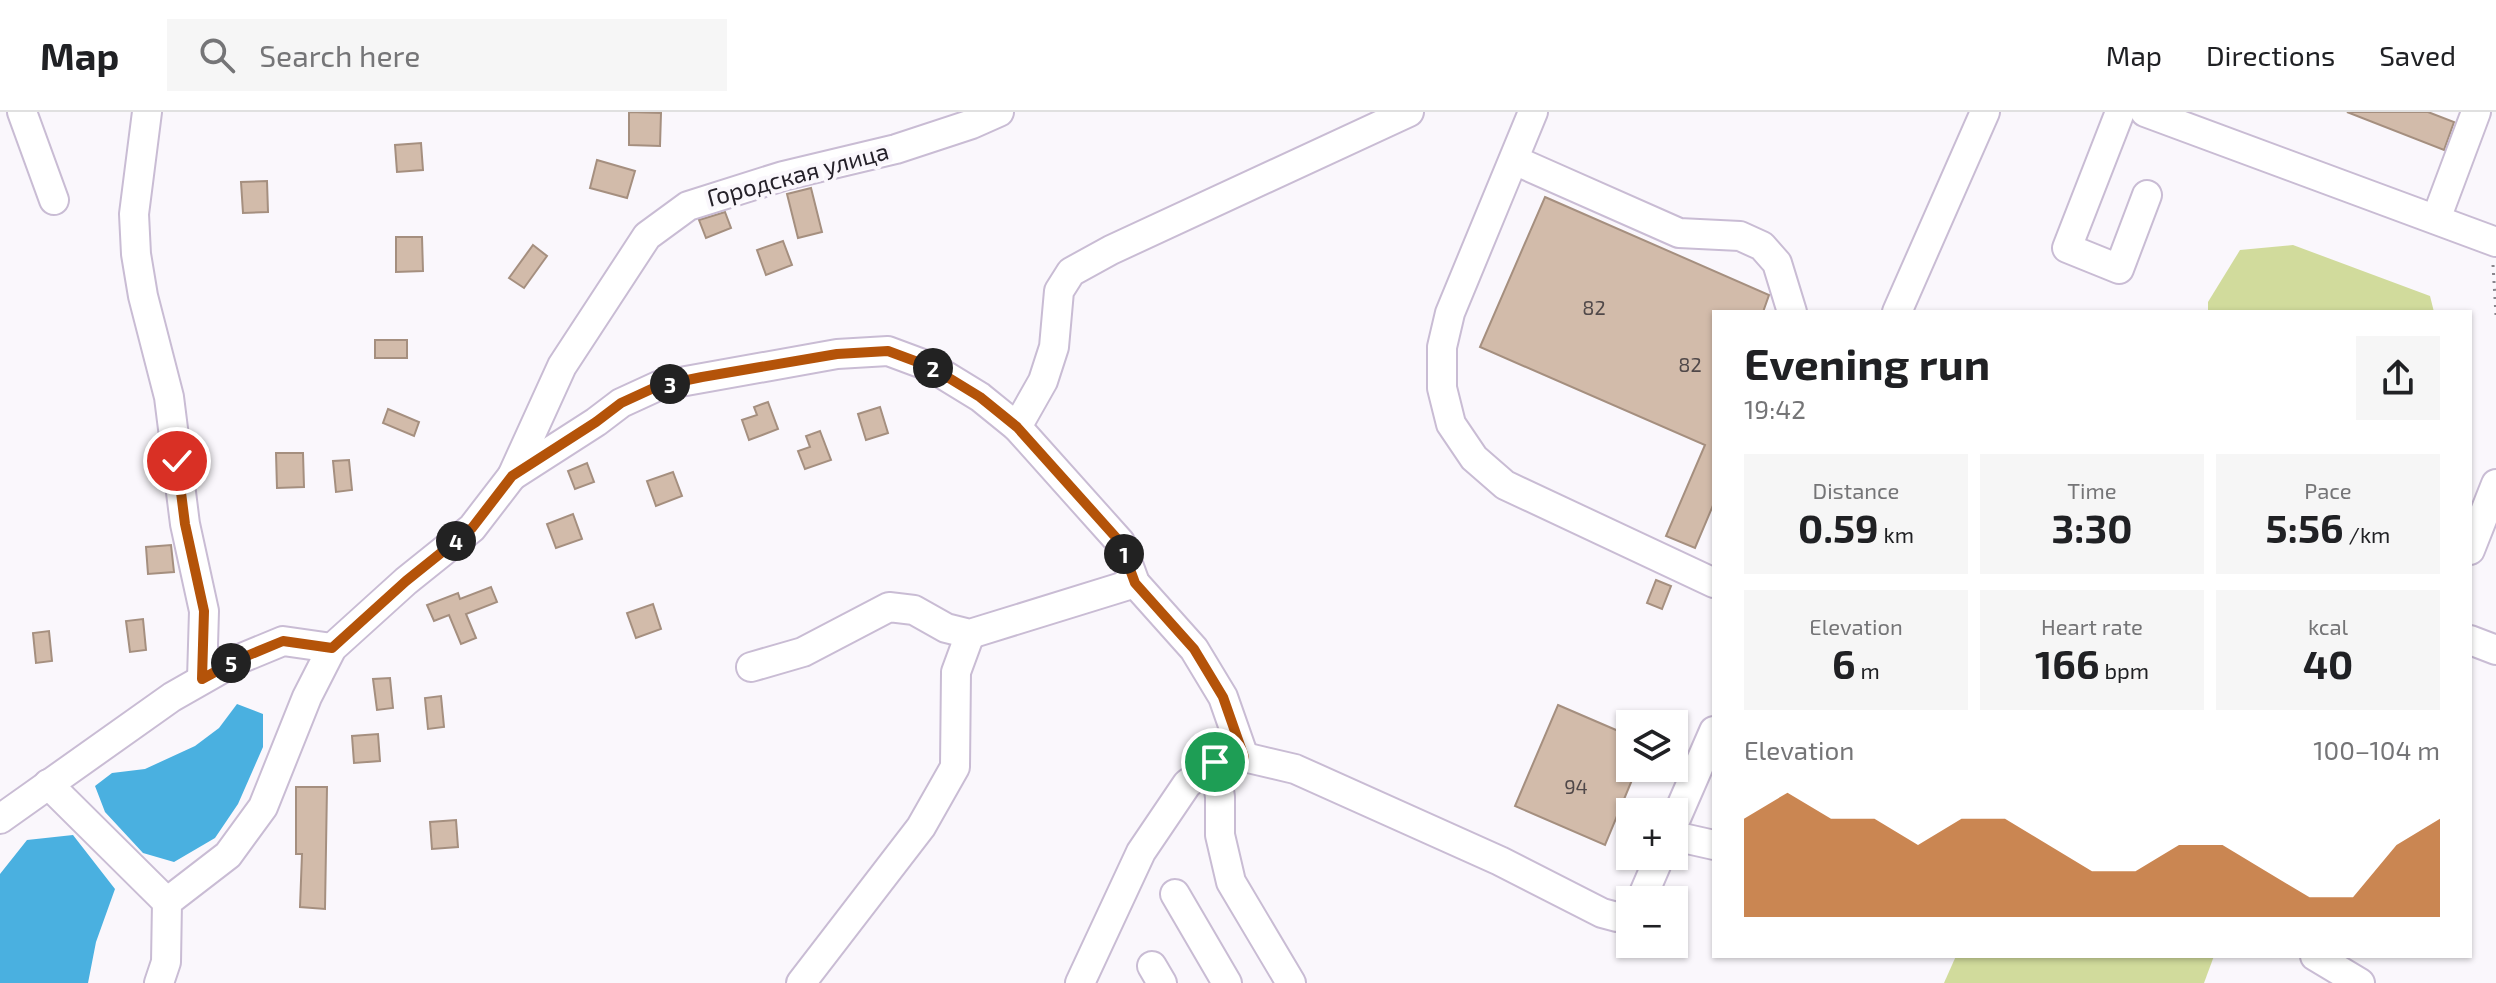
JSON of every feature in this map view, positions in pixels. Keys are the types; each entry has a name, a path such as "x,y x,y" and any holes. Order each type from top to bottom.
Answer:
{"street":[{"path":"22,112 54,200"},
{"path":"147,112 134,214 143,296 169,397 185,524 204,611 202,679"},
{"name":"Городская улица","path":"332,648 406,581 472,528 512,476 562,366 647,236 688,206 783,176 896,149 999,112"},
{"path":"1017,427 1043,381 1054,347 1059,291 1071,272 1111,250 1409,112"},
{"path":"1533,112 1450,313 1442,347 1442,388 1451,424 1474,458 1505,485 1712,582"},
{"path":"2120,112 2067,248 2119,269 2147,195"},
{"path":"2145,112 2436,219 2494,249"},
{"path":"2436,219 2476,112"},
{"path":"1898,310 1979,114"},
{"path":"1514,160 1679,233 1740,236 1762,246 1777,263 1791,310"},
{"path":"512,476 621,403 658,386 837,354 888,351 931,367 980,397 1017,427 1120,542 1135,583 1194,649 1223,697 1244,757"},
{"path":"2472,545 2496,484"},
{"path":"751,667 803,652 889,607 914,610 946,628 970,634 1135,583"},
{"path":"801,983 921,827 955,767 956,672 970,634"},
{"path":"0,819 172,697 237,660 283,641 332,648 307,697 263,807 228,855 167,902"},
{"path":"2472,641 2496,650"},
{"path":"1688,802 1705,776 1712,741"},
{"path":"1080,983 1141,852 1187,784 1215,762 1244,757 1295,769 1500,861 1602,913 1616,917"},
{"path":"1215,762 1220,797 1220,835 1227,871 1291,983"},
{"path":"48,784 167,902 166,962 159,983"},
{"path":"1688,839 1712,845"},
{"path":"1175,894 1227,983"},
{"path":"2318,958 2360,983"}],"path":[{"path":"2494,249 2496,315"}],"green space":[{"path":"2293,245 2430,296 2434,310 2208,310 2208,302 2240,250"},
{"path":"1955,958 2213,958 2204,983 1944,983"}],"water":[{"path":"237,704 263,714 263,747 238,804 215,838 174,862 143,853 105,812 95,786 112,773 145,769 195,746 219,728"},
{"path":"73,835 115,889 96,942 88,983 0,983 0,874 27,840"}],"building":[{"path":"629,112 661,113 660,146 629,145"},
{"path":"2347,112 2428,112 2454,122 2444,150"},
{"path":"421,143 423,170 397,172 395,145"},
{"path":"597,160 635,171 627,198 590,188"},
{"path":"267,181 268,212 243,213 241,182"},
{"path":"811,188 822,232 798,238 787,194"},
{"path":"1545,197 1769,295 1764,310 1712,310 1712,508 1695,548 1666,536 1705,445 1480,347"},
{"path":"725,212 731,228 706,238 699,220"},
{"path":"396,237 422,237 423,271 396,272"},
{"path":"783,241 792,265 766,275 757,250"},
{"path":"533,245 547,256 524,288 509,278"},
{"path":"375,340 407,340 407,358 375,358"},
{"path":"768,402 778,429 749,440 742,420 757,415 754,407"},
{"path":"880,407 888,433 866,440 858,414"},
{"path":"388,409 419,422 414,436 383,423"},
{"path":"820,431 831,460 805,469 798,451 810,447 806,436"},
{"path":"276,453 303,453 304,487 277,488"},
{"path":"349,460 352,490 336,492 333,461"},
{"path":"587,463 594,482 575,489 568,471"},
{"path":"673,472 682,496 656,506 647,481"},
{"path":"573,514 582,539 556,548 547,524"},
{"path":"171,545 174,572 148,574 146,547"},
{"path":"1656,580 1671,586 1662,609 1647,603"},
{"path":"491,587 497,602 466,614 476,638 461,644 449,615 434,621 427,605 458,593 460,599"},
{"path":"653,604 661,629 636,638 627,613"},
{"path":"143,619 146,650 130,652 126,621"},
{"path":"49,631 52,661 36,663 33,633"},
{"path":"390,678 393,708 377,710 373,679"},
{"path":"441,696 444,727 428,729 425,698"},
{"path":"1558,705 1616,730 1616,782 1631,782 1625,798 1616,798 1616,819 1605,845 1515,806"},
{"path":"378,734 380,761 354,763 352,736"},
{"path":"296,787 327,787 325,909 300,907 302,854 296,854"},
{"path":"456,820 458,847 432,849 430,822"}],"route":[{"path":"177,461 185,524 204,611 202,679 283,641 332,648 406,581 472,528 512,476 621,403 658,386 702,377 837,354 888,351 931,367 980,397 1017,427 1120,542 1135,583 1194,649 1223,697 1244,757 1215,762"}]}
